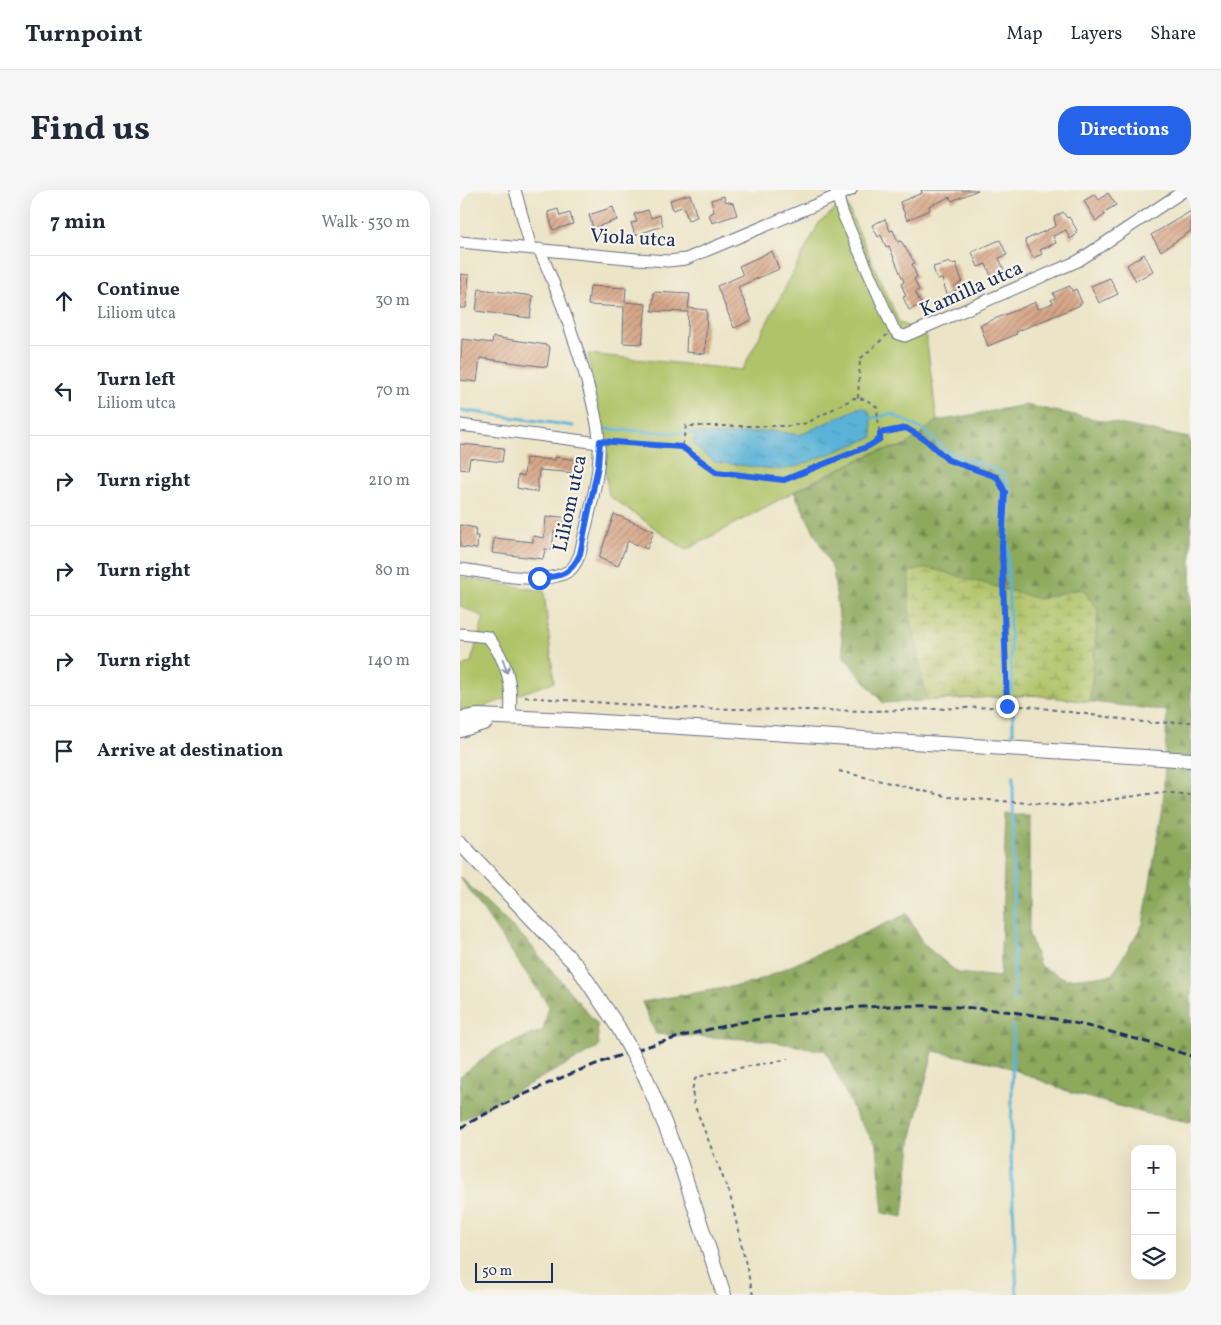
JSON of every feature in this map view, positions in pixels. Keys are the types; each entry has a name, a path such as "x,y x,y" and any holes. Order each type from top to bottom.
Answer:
{"main road":[{"path":"460,718 478,716 1191,760"},
{"path":"460,730 504,718"},
{"path":"460,843 577,966 618,1027 646,1078 680,1162 724,1295"}],"street":[{"name":"Liliom utca","path":"460,569 539,578 560,575 574,566 580,554 598,466 600,442 594,408 579,354 552,278 535,249 515,190"},
{"name":"Viola utca","path":"460,242 637,259 668,261 686,259 837,193 851,190"},
{"name":"Kamilla utca","path":"893,328 898,334 913,334 1078,260 1185,190"},
{"path":"837,193 842,212 893,328"},
{"path":"460,425 600,442"},
{"path":"460,634 488,637 500,651 513,693 504,718"}],"path":[{"path":"858,398 860,359 893,328"},
{"path":"600,442 682,447 716,472 784,480 869,446 880,439 880,433 876,407 865,399 854,398 806,424 791,426 686,426 682,447"},
{"path":"880,433 906,428 926,440 948,460 997,477 1005,492 1002,546 1007,706"},
{"path":"525,697 675,708 870,712 1027,706 1151,723 1191,722"},
{"path":"839,770 949,798 1068,806 1162,792 1191,795"},
{"path":"753,1295 730,1195 694,1104 692,1090 695,1079 707,1074 788,1059"}],"green space":[{"path":"845,201 899,322 926,336 937,421 905,446 875,452 821,477 686,550 609,496 588,354 742,370 819,223","holes":["829,423 780,470 695,434 728,435 771,431 800,435"]},
{"path":"1025,405 1189,438 1191,447 1191,1119 1189,1122 1144,1113 1072,1093 1000,1064 933,1051 912,1136 903,1217 883,1213 877,1146 858,1119 826,1051 762,1040 656,1034 642,1002 753,983 907,914 923,944 958,973 1000,977 1006,814 1029,814 1029,935 1040,966 1066,979 1112,975 1143,924 1163,807 1167,711 1034,695 883,703 844,657 833,570 794,492 875,452 905,446 937,421"},
{"path":"929,568 1039,599 1082,588 1098,610 1090,702 1034,695 927,700 909,609 909,572"},
{"path":"460,577 544,591 554,682 477,709 460,711 460,667 471,662 484,617 460,606"},
{"path":"460,877 528,942 597,1024 599,1047 460,1121 460,1076 497,1049 543,1030 549,1006"}],"water":[{"path":"861,407 867,409 871,418 873,437 798,466 780,470 715,462 693,445 695,434 728,435 771,431 800,435"}],"building":[{"path":"921,190 978,190 952,201 950,197 929,206 930,210 907,220 900,202 922,193"},
{"path":"1108,193 1116,205 1103,213 1105,215 1096,221 1084,201 1095,194 1099,200"},
{"path":"690,194 697,217 688,220 684,208 673,210 670,200"},
{"path":"724,196 725,201 733,203 737,215 712,223 709,214 714,212 711,200"},
{"path":"613,207 617,220 593,228 589,215"},
{"path":"558,209 560,216 570,213 573,224 553,230 548,212"},
{"path":"648,210 651,218 660,215 663,226 635,235 631,223 637,222 634,214"},
{"path":"1191,211 1191,231 1161,251 1151,235"},
{"path":"1063,212 1067,218 1069,217 1077,230 1075,232 1077,234 1070,239 1066,230 1053,236 1056,243 1040,250 1042,254 1033,258 1025,240 1056,226 1054,217"},
{"path":"885,219 890,231 893,230 898,242 901,241 915,263 912,264 917,277 914,279 919,290 915,292 921,304 909,310 903,297 906,296 901,284 904,282 889,246 886,247 881,235 878,237 872,225"},
{"path":"1000,240 1007,255 999,258 1005,272 992,278 986,264 978,267 972,252"},
{"path":"772,251 779,269 738,287 752,320 734,328 717,286 743,275 739,266"},
{"path":"1144,254 1153,271 1136,281 1127,265"},
{"path":"950,262 951,264 956,263 962,281 956,286 957,290 947,294 942,279 937,280 933,267"},
{"path":"460,274 469,275 466,308 460,308"},
{"path":"1110,278 1118,294 1099,303 1091,286"},
{"path":"590,286 626,288 625,302 646,304 642,344 623,343 624,307 588,305"},
{"path":"1070,286 1072,291 1076,289 1082,303 1078,306 988,346 980,325 1036,302 1038,309 1053,303 1051,300 1055,298 1053,293"},
{"path":"479,289 533,296 530,318 476,311"},
{"path":"654,292 690,294 688,308 707,310 705,354 686,352 688,312 652,311"},
{"path":"493,337 547,345 550,348 547,367 480,358 477,382 460,380 462,339 492,343"},
{"path":"460,444 504,448 502,462 470,458 468,470 460,469"},
{"path":"555,457 578,460 576,473 539,470 537,492 517,488 518,475 524,476 526,458 555,460"},
{"path":"614,514 654,531 647,549 628,541 618,566 599,558"},
{"path":"552,516 569,518 569,522 572,522 571,533 554,531 552,550 545,549 543,559 492,553 494,538 533,542 533,536 544,538 546,517 552,518"},
{"path":"460,525 476,528 475,536 478,536 477,549 460,547"}],"waterway":[{"path":"460,410 573,426"},
{"path":"867,419 892,414 925,431 950,454 982,464 1002,473 1010,489 1007,536 1012,691"},
{"path":"605,429 699,434"},
{"path":"1013,712 1013,733"},
{"path":"1013,777 1014,1002"},
{"path":"1013,1026 1011,1155 1017,1295"}],"railway":[{"path":"460,1128 522,1096 585,1068 651,1045 718,1027 786,1015 856,1007 925,1006 1020,1013 1094,1028 1191,1056"}],"route":[{"path":"539,578 554,577 569,571 580,554 598,466 600,441 682,447 716,472 784,480 869,446 880,439 880,433 906,428 926,440 948,460 997,477 1005,492 1002,546 1007,706"}]}
